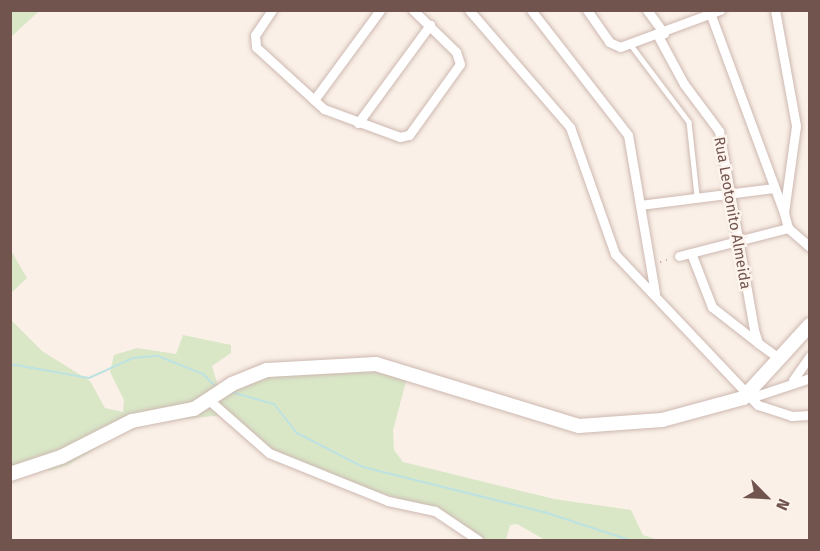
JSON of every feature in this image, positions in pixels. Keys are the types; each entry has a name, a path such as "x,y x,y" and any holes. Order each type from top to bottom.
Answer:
{"street":[{"path":"272,10 254,43 314,100 358,123 394,135 412,131 459,67 456,52 413,10"},
{"path":"314,100 380,10"},
{"path":"470,10 570,128 613,251 655,293 749,396 781,414 810,415"},
{"path":"531,10 628,135 655,293"},
{"path":"587,10 609,42 620,47 661,34 713,12 758,130 788,228 810,247"},
{"name":"Rua Leotonito Almeida","path":"647,10 684,84 719,131 758,343"},
{"path":"775,10 796,126 784,213"},
{"path":"358,123 430,25"},
{"path":"640,205 774,188"},
{"path":"679,256 788,228"},
{"path":"691,253 712,307 780,360"},
{"path":"749,396 810,325"},
{"path":"794,380 810,356"},
{"path":"10,474 61,457 132,421 210,401 232,384 267,370 360,363 590,427 695,414 794,380 810,378"},
{"path":"210,401 269,453 388,501 431,509 478,540"}],"lane":[{"path":"631,45 689,122 698,196"}],"path":[{"path":"649,265 679,256"}],"green space":[{"path":"11,10 39,10 39,11 11,37"},
{"path":"10,249 27,278 11,293 10,293"},
{"path":"10,319 42,351 90,381 105,408 123,412 124,400 110,372 114,355 137,348 176,354 183,335 231,345 231,353 212,366 220,393 244,377 362,365 407,378 393,430 394,450 403,462 554,499 631,510 643,535 658,540 545,540 517,524 510,525 506,540 474,540 429,509 302,467 250,439 223,415 157,422 125,431 68,465 49,471 41,462 11,470"}],"waterway":[{"path":"10,364 89,378 133,358 158,356 203,374 217,388"},
{"path":"231,392 274,404 297,433 363,467 544,512 629,540"},
{"path":"10,535 12,540"}]}
